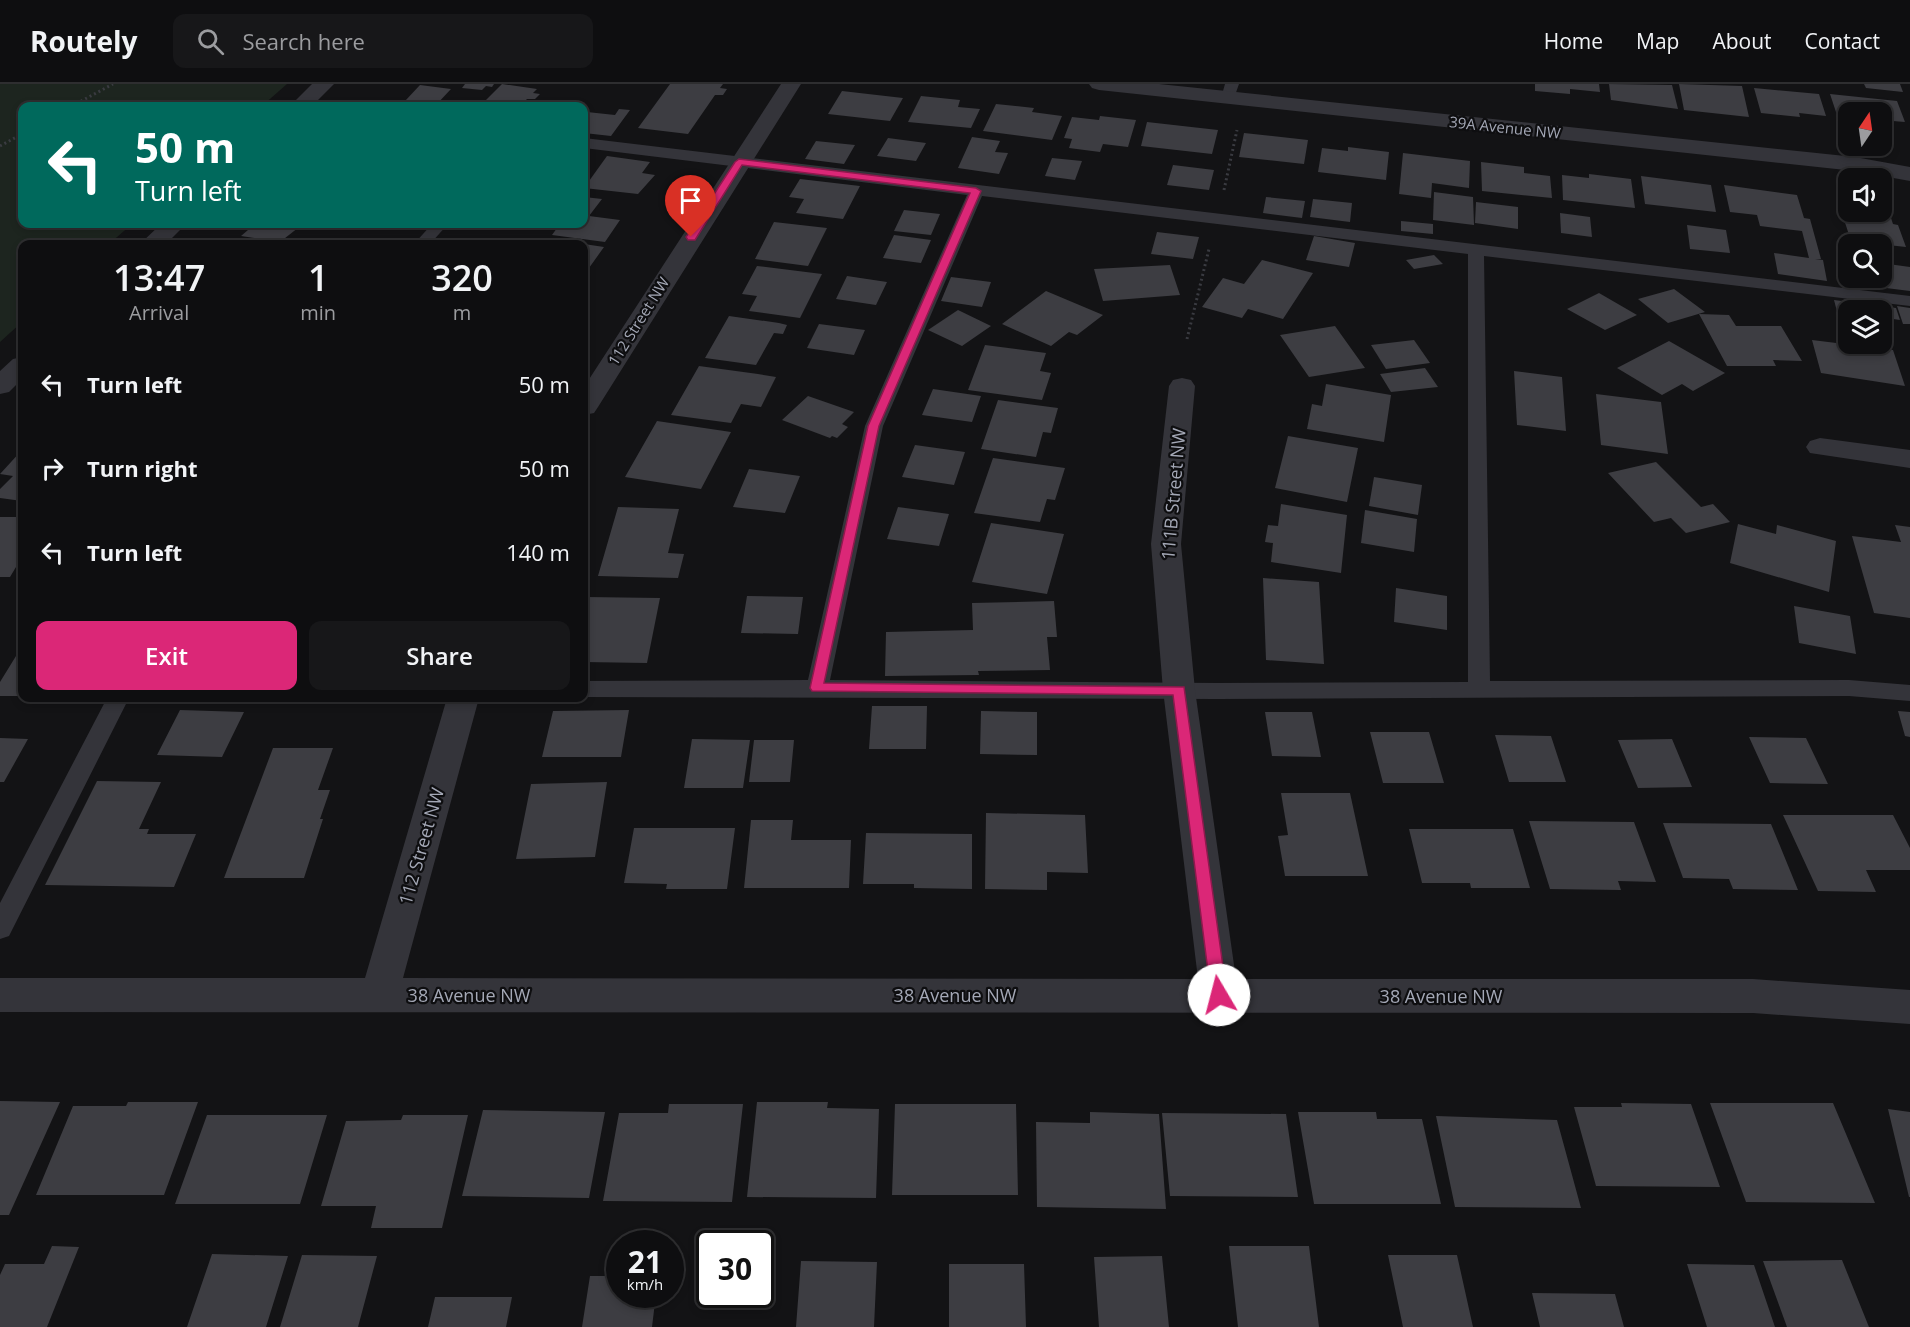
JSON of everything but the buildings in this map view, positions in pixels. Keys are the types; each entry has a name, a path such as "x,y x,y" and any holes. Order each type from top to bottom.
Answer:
{"street":[{"path":"304,102 324,84"},
{"name":"112 Street NW","path":"588,402 739,162 791,84"},
{"name":"39A Avenue NW","path":"1099,84 1230,91 1855,164 1910,174"},
{"path":"156,240 170,228"},
{"path":"0,386 18,369"},
{"name":"111B Street NW","path":"1182,386 1166,544 1179,690 1219,995"},
{"path":"1820,447 1910,459"},
{"name":"112 Street NW","path":"379,995 462,702"},
{"name":"38 Avenue NW","path":"0,995 1753,996 1910,1006"}],"lane":[{"path":"588,143 1910,301"},
{"path":"817,688 874,426 976,191"},
{"path":"426,240 436,228"},
{"path":"1476,250 1479,690"},
{"path":"588,689 1849,688 1910,693"},
{"path":"0,928 116,702"}],"path":[{"path":"79,102 113,84"},
{"path":"0,146 18,136"}],"shaded area":[{"path":"0,84 287,84 267,102 18,102 18,228 127,228 114,240 18,240 18,326 0,342"}],"route":[{"path":"691,237 739,162 976,191 874,426 865,456 817,688 1179,690 1219,995"}]}
